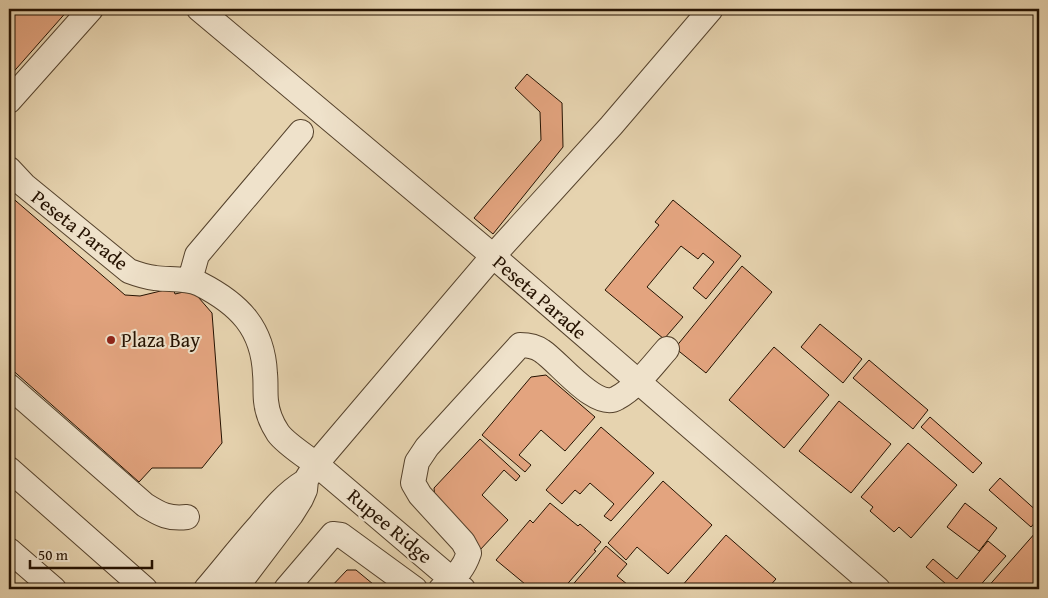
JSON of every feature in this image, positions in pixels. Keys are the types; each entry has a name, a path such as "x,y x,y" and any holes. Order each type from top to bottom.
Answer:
{"street":[{"path":"9,101 91,9"},
{"name":"Peseta Parade","path":"199,9 493,256 878,589"},
{"path":"206,589 283,498 311,472 493,256 611,126 712,9"},
{"path":"190,280 196,255 301,132"},
{"name":"Peseta Parade","path":"9,169 24,185 129,271 154,278 190,280 212,291 234,306 250,323 260,341 265,372 266,401 278,434 293,447 311,472"},
{"path":"453,586 469,554 463,542 420,495 413,483 417,462 427,447 520,344 542,350 587,391 602,400 616,400 639,381 667,349"},
{"path":"9,386 145,505 168,517 187,517"},
{"path":"9,469 145,589"},
{"path":"235,589 291,515 301,499 311,472"},
{"name":"Rupee Ridge","path":"311,472 453,586"},
{"path":"286,589 333,534 341,535 415,589"},
{"path":"9,550 54,589"}],"building":[{"path":"9,9 69,9 9,77"},
{"path":"527,74 562,103 563,147 493,234 474,218 541,140 540,112 515,88"},
{"name":"Plaza Bay","path":"9,195 125,295 140,296 173,288 175,294 192,290 212,313 222,443 202,468 152,468 139,482 9,367"},
{"path":"673,200 741,256 706,299 693,288 714,262 703,253 698,259 681,246 647,287 683,317 664,339 605,290 659,225 655,222"},
{"path":"742,266 772,292 706,373 675,348"},
{"path":"820,324 862,359 843,383 801,347"},
{"path":"774,347 829,395 784,448 729,400"},
{"path":"869,360 928,410 913,429 853,378"},
{"path":"546,375 595,417 565,451 541,430 519,455 531,465 525,472 482,435 531,377"},
{"path":"839,401 891,444 851,493 799,451"},
{"path":"930,417 982,463 973,473 921,427"},
{"path":"601,427 654,473 611,521 604,516 614,504 590,483 580,494 575,490 562,504 546,490"},
{"path":"480,439 520,476 516,481 504,470 482,495 508,520 479,551 436,509 434,488"},
{"path":"908,443 957,485 911,538 899,527 894,532 870,511 873,507 861,497"},
{"path":"1000,478 1039,513 1039,518 1031,527 989,490"},
{"path":"663,481 712,525 668,574 637,547 626,560 608,543"},
{"path":"550,503 578,526 580,524 601,542 594,550 596,551 563,589 531,589 496,560 530,520 533,523"},
{"path":"965,503 997,528 979,551 947,527"},
{"path":"1036,532 1039,535 1039,586 1037,589 986,589"},
{"path":"726,535 776,579 767,589 683,589 681,587"},
{"path":"988,541 1006,556 977,589 952,589 926,567 933,559 957,579"},
{"path":"606,546 627,564 617,576 633,589 569,589"},
{"path":"347,570 356,570 379,589 329,589"}],"place":[{"name":"Plaza Bay","path":"111,340"}]}
